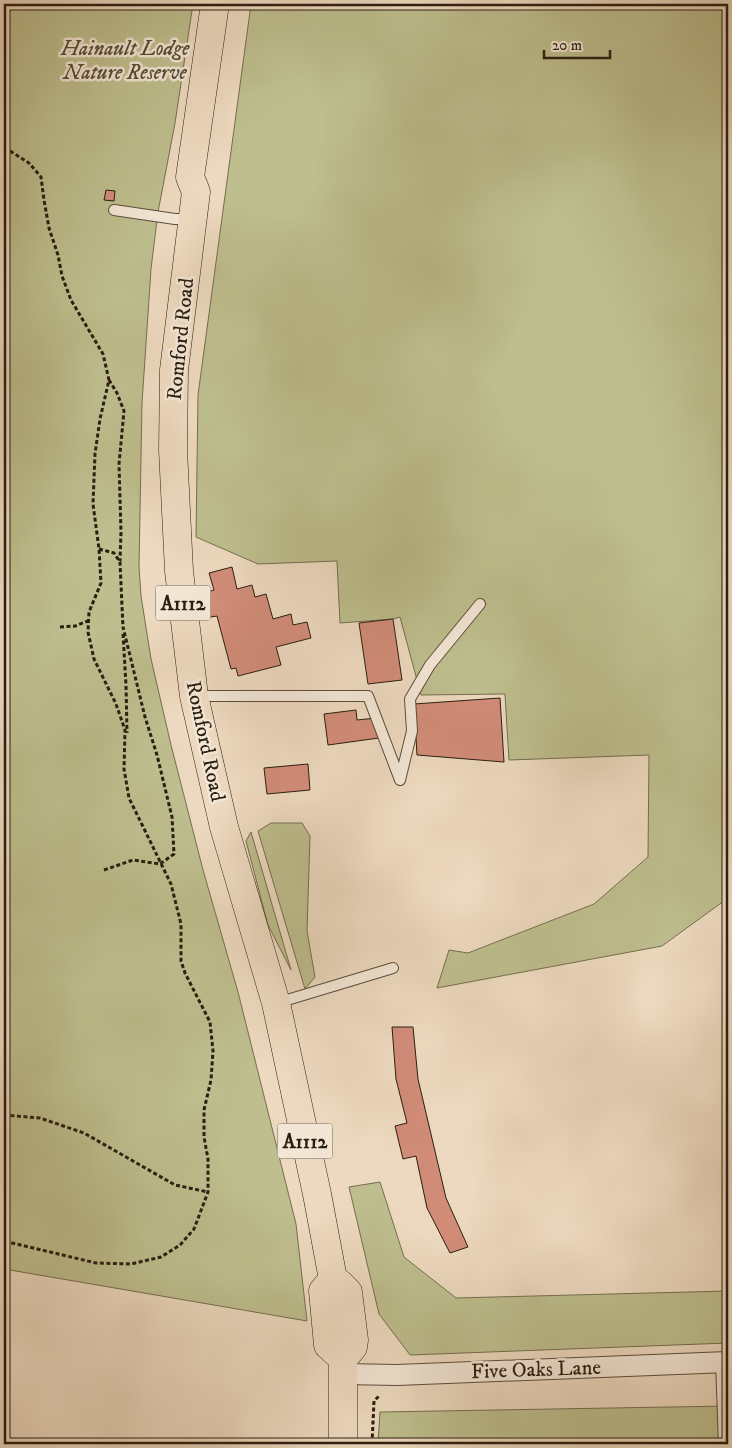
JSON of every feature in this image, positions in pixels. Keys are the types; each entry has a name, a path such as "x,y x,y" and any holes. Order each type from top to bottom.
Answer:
{"main road":[{"name":"Romford Road","path":"215,4 190,177 195,205 174,370 173,450 179,570 194,696 224,827 276,1003 317,1194 333,1279 348,1292 354,1340 353,1348 343,1367 343,1444"},
{"name":"Romford Road","path":"195,205 204,186 234,4"}],"street":[{"name":"Five Oaks Lane","path":"343,1367 398,1375 725,1362"}],"lane":[{"path":"114,210 175,219 195,205"},
{"path":"194,696 368,696 400,780 412,731 410,699 430,665 480,604"},
{"path":"276,1003 393,968"},
{"path":"724,1444 725,1362"}],"path":[{"path":"4,149 29,163 41,177 49,228 58,255 62,276 71,300 102,354 109,380 117,393 124,411 119,464 120,562 128,715 124,768"},
{"path":"4,1241 96,1263 131,1264 161,1257 180,1245 194,1230 208,1192 208,1159 204,1137 204,1110 212,1080 213,1050 210,1022 180,961 181,924 170,884 129,798 124,768 124,730 116,704 94,659 88,632 89,612 101,583 93,504 95,454 100,419 109,380"},
{"path":"99,549 114,553 120,562"},
{"path":"60,627 75,626 88,621"},
{"path":"104,870 133,860 160,864 174,854 172,817 123,627"},
{"path":"4,1115 40,1118 84,1133 175,1185 208,1192"},
{"path":"372,1444 374,1401 383,1392"}],"green space":[{"name":"Hainault Lodge Nature Reserve","path":"4,4 193,4 175,123 158,212 151,269 142,403 139,567 141,596 151,659 171,745 203,870 238,992 296,1224 307,1321 4,1269"},
{"path":"251,4 728,4 728,898 662,946 437,988 449,950 468,953 594,904 648,857 649,755 509,760 505,694 421,695 400,617 340,623 337,561 258,564 196,537 198,395"},
{"path":"271,823 302,823 310,836 307,931 315,977 305,989 258,831"},
{"path":"251,832 291,970 268,925 246,841"},
{"path":"380,1182 404,1257 456,1298 728,1291 728,1343 410,1355 379,1314 349,1187"},
{"path":"728,1406 728,1444 378,1444 380,1412"}],"building":[{"path":"106,190 115,191 114,201 104,200"},
{"path":"232,567 237,589 252,585 255,597 266,594 273,619 291,614 293,625 307,622 311,638 276,647 281,665 238,676 236,668 231,669 217,616 211,617 205,593 214,590 209,573"},
{"path":"393,619 402,680 368,684 359,623"},
{"path":"500,698 504,762 417,755 414,704"},
{"path":"356,710 357,720 376,718 379,738 328,745 324,714"},
{"path":"308,764 310,790 267,794 264,768"},
{"path":"392,1027 413,1027 418,1079 446,1198 468,1247 450,1253 427,1208 416,1156 403,1159 395,1126 407,1123 396,1079"}]}
